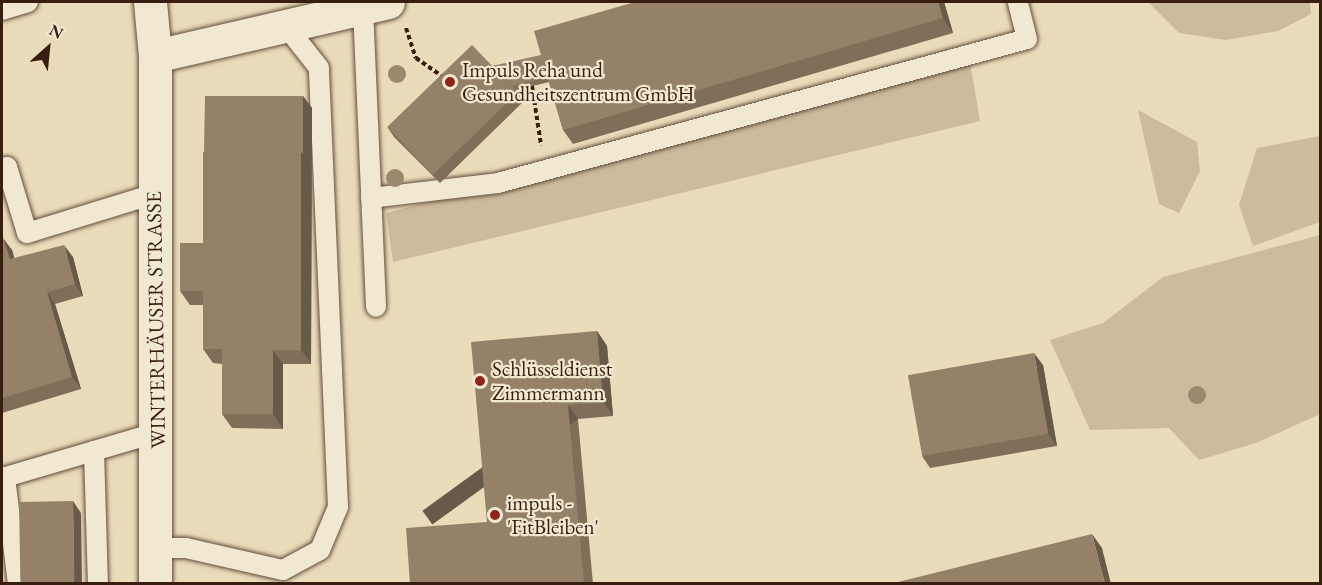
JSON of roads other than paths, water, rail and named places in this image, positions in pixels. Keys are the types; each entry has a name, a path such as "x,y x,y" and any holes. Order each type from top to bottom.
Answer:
{"main road":[{"name":"WINTERHÄUSER STRASSE","path":"150,2 155,56 154,194 158,432 155,584"},
{"path":"155,56 286,26 385,11"}],"lane":[{"path":"2,10 28,2"},
{"path":"371,198 498,183 1027,39 1018,2"},
{"path":"376,307 371,198 385,11"},
{"path":"156,548 186,548 283,570 320,550 338,507 319,68 286,26"},
{"path":"2,168 7,167 27,233 154,194"},
{"path":"18,584 3,478 158,432"},
{"path":"94,451 98,584"}],"place":[{"name":"Impuls Reha und Gesundheitszentrum GmbH","path":"450,82"},
{"name":"Schlüsseldienst Zimmermann","path":"480,381"},
{"name":"impuls - 'FitBleiben'","path":"495,515"}]}
